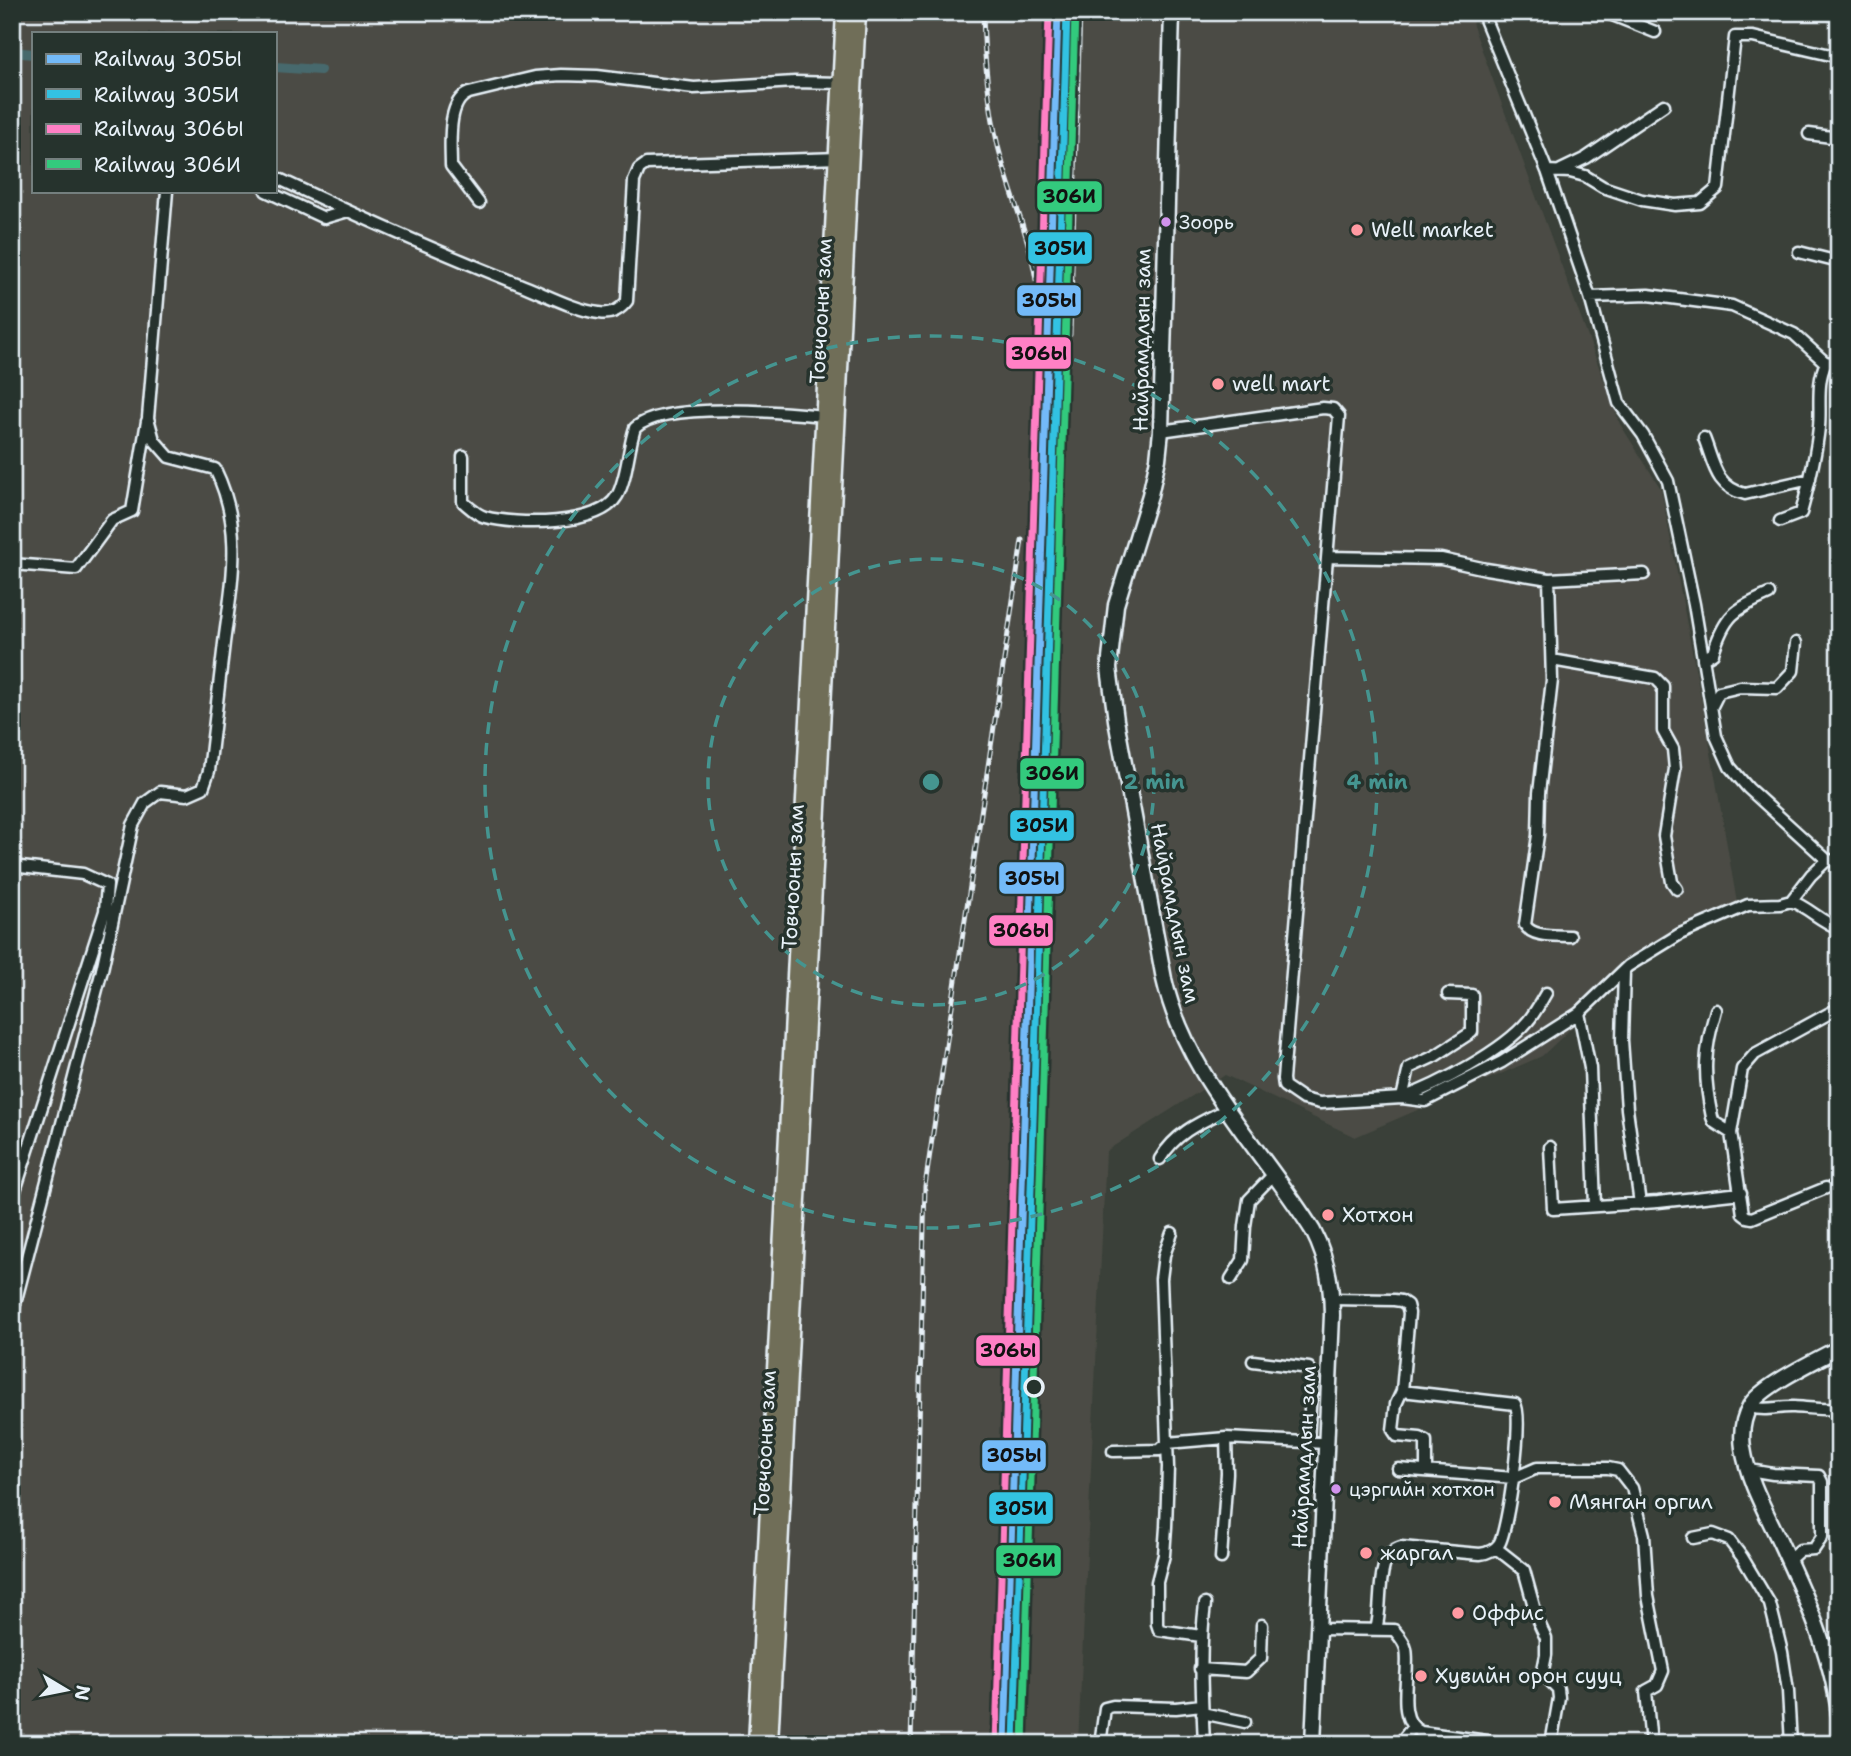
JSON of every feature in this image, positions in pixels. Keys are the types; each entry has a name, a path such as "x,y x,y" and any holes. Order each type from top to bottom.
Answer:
{"highway":[{"name":"Товчооны зам","path":"769,1744 792,1343 843,157 841,83 845,12"},
{"name":"Товчооны зам","path":"757,1744 777,1392 824,416 843,157 858,12"}],"main road":[{"name":"Найрамдлын зам","path":"1172,12 1161,430 1150,495 1116,605 1109,668 1116,720 1167,993 1188,1047 1304,1217 1319,1242 1326,1263 1332,1298 1312,1744"},
{"path":"1839,1348 1767,1390 1750,1406 1742,1439 1749,1470 1825,1649 1839,1714"}],"street":[{"path":"1482,12 1547,171 1590,297 1619,403 1650,444 1668,481 1716,736 1730,767 1748,788 1827,860 1839,861"},
{"path":"1605,12 1655,32"},
{"path":"1547,171 1561,170 1585,176 1602,187 1642,200 1675,205 1700,202 1718,188 1735,37 1753,37 1839,57"},
{"path":"479,203 451,166 454,110 459,99 469,93 561,75 608,77 694,88 795,82 841,83"},
{"path":"1561,170 1586,158 1664,105"},
{"path":"1809,134 1839,138"},
{"path":"276,177 501,277 582,308 607,314 621,309 627,301 634,181 639,169 646,164 843,157"},
{"path":"12,564 76,569 112,520 132,511 148,418 167,192"},
{"path":"268,192 324,218 348,211"},
{"path":"1799,252 1839,262"},
{"path":"1590,297 1648,295 1732,306 1794,334 1826,363"},
{"path":"1780,521 1801,513 1819,427 1821,372 1826,363 1839,360"},
{"path":"1161,430 1322,408 1334,410 1340,421 1284,1086 1303,1099 1320,1102 1402,1098 1417,1102 1434,1097 1502,1062 1579,1013 1628,965 1680,934 1748,905 1791,901 1839,928"},
{"path":"463,456 463,502 482,517 540,522 583,517 603,509 618,496 635,428 651,417 685,413 744,412 824,416"},
{"path":"12,1315 102,970 133,825 145,803 159,792 187,795 203,788 209,771 235,556 231,512 226,491 215,469 169,457 154,440 148,418"},
{"path":"1704,438 1717,476 1734,491 1745,494 1810,479"},
{"path":"1328,557 1441,559 1549,579 1644,574"},
{"path":"1549,579 1552,680 1539,793 1538,835 1525,925 1530,931 1570,936"},
{"path":"1703,659 1713,653 1718,635 1730,616 1744,605 1769,594"},
{"path":"1711,708 1719,692 1740,687 1777,688 1793,671 1796,643"},
{"path":"1552,660 1655,678 1663,686 1663,731 1673,749 1675,769 1664,836 1672,882 1677,889"},
{"path":"1791,901 1811,875 1827,860"},
{"path":"12,866 83,874 107,885 105,911 12,1200"},
{"path":"1624,971 1622,1040 1640,1204"},
{"path":"1402,1098 1441,1081 1502,1046 1528,1021 1546,993"},
{"path":"1402,1098 1409,1068 1435,1056 1472,1032 1472,996 1448,994"},
{"path":"1826,1188 1752,1218 1747,1217 1743,1214 1731,1133 1742,1069 1755,1054 1839,1008"},
{"path":"1716,1010 1708,1035 1704,1070 1714,1122 1731,1133"},
{"path":"1579,1013 1590,1068 1595,1206"},
{"path":"1160,1159 1171,1142 1182,1133 1228,1109"},
{"path":"1550,1147 1553,1209 1640,1204 1741,1193"},
{"path":"1231,1279 1243,1260 1249,1200 1274,1174"},
{"path":"1172,1233 1164,1255 1161,1279 1168,1467 1164,1555 1157,1582 1157,1624 1159,1630 1165,1632 1201,1636"},
{"path":"1332,1298 1394,1300 1407,1306 1409,1314 1402,1391 1396,1404 1393,1432 1396,1435 1426,1441 1426,1471"},
{"path":"1253,1361 1308,1368 1312,1375 1308,1443"},
{"path":"1376,1629 1384,1563 1389,1552 1401,1547 1486,1553 1496,1548 1502,1539 1514,1478 1519,1415 1515,1404 1402,1391"},
{"path":"1750,1406 1765,1410 1788,1407 1839,1409"},
{"path":"1222,1558 1227,1473 1226,1438"},
{"path":"1113,1451 1160,1450 1167,1443 1226,1438 1326,1443"},
{"path":"1398,1469 1514,1478 1537,1468 1608,1468 1618,1471 1632,1488 1644,1535 1648,1596 1663,1671 1657,1685 1646,1691 1651,1744"},
{"path":"1749,1470 1819,1476 1822,1482 1822,1537 1814,1549 1800,1550 1788,1560"},
{"path":"1693,1538 1713,1534 1729,1540 1770,1604 1788,1691 1791,1744"},
{"path":"1496,1548 1524,1570 1545,1637 1544,1670 1546,1677 1558,1689 1559,1698 1551,1744"},
{"path":"1204,1744 1200,1669 1205,1604"},
{"path":"1200,1669 1246,1672 1261,1658 1262,1625"},
{"path":"1318,1629 1394,1630 1406,1650 1406,1709 1407,1721 1412,1728 1421,1732 1509,1744"},
{"path":"1825,1649 1839,1640"},
{"path":"1100,1744 1105,1708 1113,1706 1201,1709 1245,1722"},
{"path":"1399,1744 1412,1728"}],"shaded area":[{"path":"12,12 1471,12 1473,26 1620,424 1661,489 1737,903 1634,969 1542,1056 1355,1137 1225,1075 1106,1151 1078,1744 12,1744"}],"waterway":[{"path":"12,52 32,54"},
{"path":"276,67 320,70"}],"railway":[{"path":"983,12 987,79 995,129 1029,246 1036,280"},
{"path":"997,1744 1050,12"},
{"path":"1070,335 1080,12"},
{"path":"911,1744 925,1186 1022,540"}],"rail line":[{"name":"306Ы","path":"996,1744 1049,12"},
{"name":"305Ы","path":"1005,1744 1058,12"},
{"name":"305И","path":"1014,1744 1067,12"},
{"name":"306И","path":"1023,1744 1075,13"}],"place":[{"name":"Зоорь","path":"1166,222"},
{"name":"Well market","path":"1357,230"},
{"name":"well mart","path":"1218,384"},
{"name":"Хотхон","path":"1328,1215"},
{"name":"цэргийн хотхон","path":"1336,1489"},
{"name":"Мянган оргил","path":"1555,1502"},
{"name":"жаргал","path":"1366,1553"},
{"name":"Оффис","path":"1458,1613"},
{"name":"Хувийн орон сууц","path":"1421,1676"}]}
